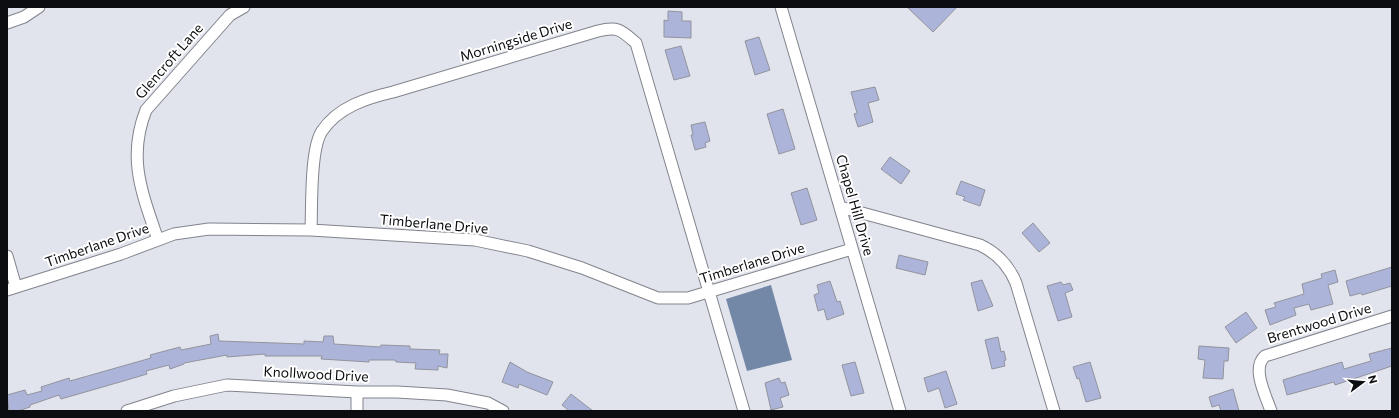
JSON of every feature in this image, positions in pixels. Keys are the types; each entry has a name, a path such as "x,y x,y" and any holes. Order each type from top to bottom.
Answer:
{"street":[{"path":"7,23 24,17 39,7"},
{"name":"Glencroft Lane","path":"158,240 140,186 136,156 138,128 146,110 230,15 244,7"},
{"name":"Chapel Hill Drive","path":"780,7 900,411"},
{"name":"Morningside Drive","path":"311,230 315,154 322,131 346,109 372,97 612,28 624,32 636,43 744,411"},
{"path":"840,207 980,245 995,253 1007,267 1016,284 1054,411"},
{"name":"Timberlane Drive","path":"12,289 121,254 174,234 210,229 311,230 475,240 528,251 658,298 688,298 852,249"},
{"path":"7,256 12,289"},
{"name":"Brentwood Drive","path":"1271,411 1258,370 1260,362 1265,356 1392,316"},
{"name":"Knollwood Drive","path":"127,411 174,396 227,385 447,395 488,403 503,411"},
{"path":"357,392 357,411"}],"water":[{"path":"771,285 792,360 747,371 726,299"}],"building":[{"path":"907,7 957,7 933,32"},
{"path":"668,11 682,12 682,21 691,21 691,38 664,37 664,20 668,21"},
{"path":"759,37 770,70 755,75 745,41"},
{"path":"681,46 690,76 674,80 665,50"},
{"path":"875,87 879,100 868,103 873,122 858,127 854,114 857,113 851,92"},
{"path":"783,109 795,149 779,154 767,114"},
{"path":"705,122 710,141 705,143 706,147 695,150 691,135 693,135 691,125"},
{"path":"890,157 910,171 901,184 881,169"},
{"path":"961,181 985,190 980,206 963,200 965,197 956,194"},
{"path":"807,188 817,220 801,225 791,193"},
{"path":"1033,223 1050,243 1039,252 1022,233"},
{"path":"899,255 928,262 925,275 896,268"},
{"path":"1392,267 1392,286 1362,295 1361,293 1350,296 1346,281"},
{"path":"1335,270 1338,282 1328,285 1333,304 1311,310 1309,304 1294,308 1296,315 1270,325 1265,310 1276,307 1274,303 1304,294 1302,284 1322,278 1321,274"},
{"path":"982,280 993,306 978,311 971,283"},
{"path":"830,281 837,302 840,301 844,314 827,320 824,309 818,311 814,295 819,293 817,285"},
{"path":"1061,282 1063,285 1070,283 1073,290 1065,293 1072,317 1058,321 1047,286"},
{"path":"1246,312 1257,328 1236,343 1225,327"},
{"path":"218,334 219,341 304,344 304,341 323,342 324,336 333,336 334,344 380,347 381,345 410,346 410,349 440,350 439,354 448,354 447,368 438,366 438,370 415,369 416,363 396,362 395,360 369,360 369,362 321,359 322,356 265,356 265,354 227,357 227,355 184,363 170,369 169,365 146,371 147,374 61,399 59,395 30,405 30,407 18,411 9,411 7,395 25,390 27,395 42,391 41,387 69,378 70,381 151,358 150,355 180,347 181,350 211,344 210,336"},
{"path":"998,337 1001,352 1004,351 1006,360 1004,361 1005,366 992,369 985,340"},
{"path":"1199,346 1229,348 1228,361 1224,361 1223,379 1203,378 1205,360 1198,359"},
{"path":"1392,348 1392,366 1335,385 1334,382 1287,395 1283,380 1342,362 1344,369 1371,361 1369,354"},
{"path":"510,362 527,372 553,382 547,395 519,384 518,388 502,382"},
{"path":"855,362 864,393 851,396 842,365"},
{"path":"1090,362 1101,398 1086,402 1079,378 1077,379 1073,367"},
{"path":"946,371 957,404 945,408 939,388 928,392 924,378"},
{"path":"779,378 781,383 785,382 789,395 780,398 783,407 771,410 765,383"},
{"path":"1233,389 1239,411 1221,411 1219,405 1212,407 1209,397"},
{"path":"571,394 593,411 569,411 562,405"}]}
